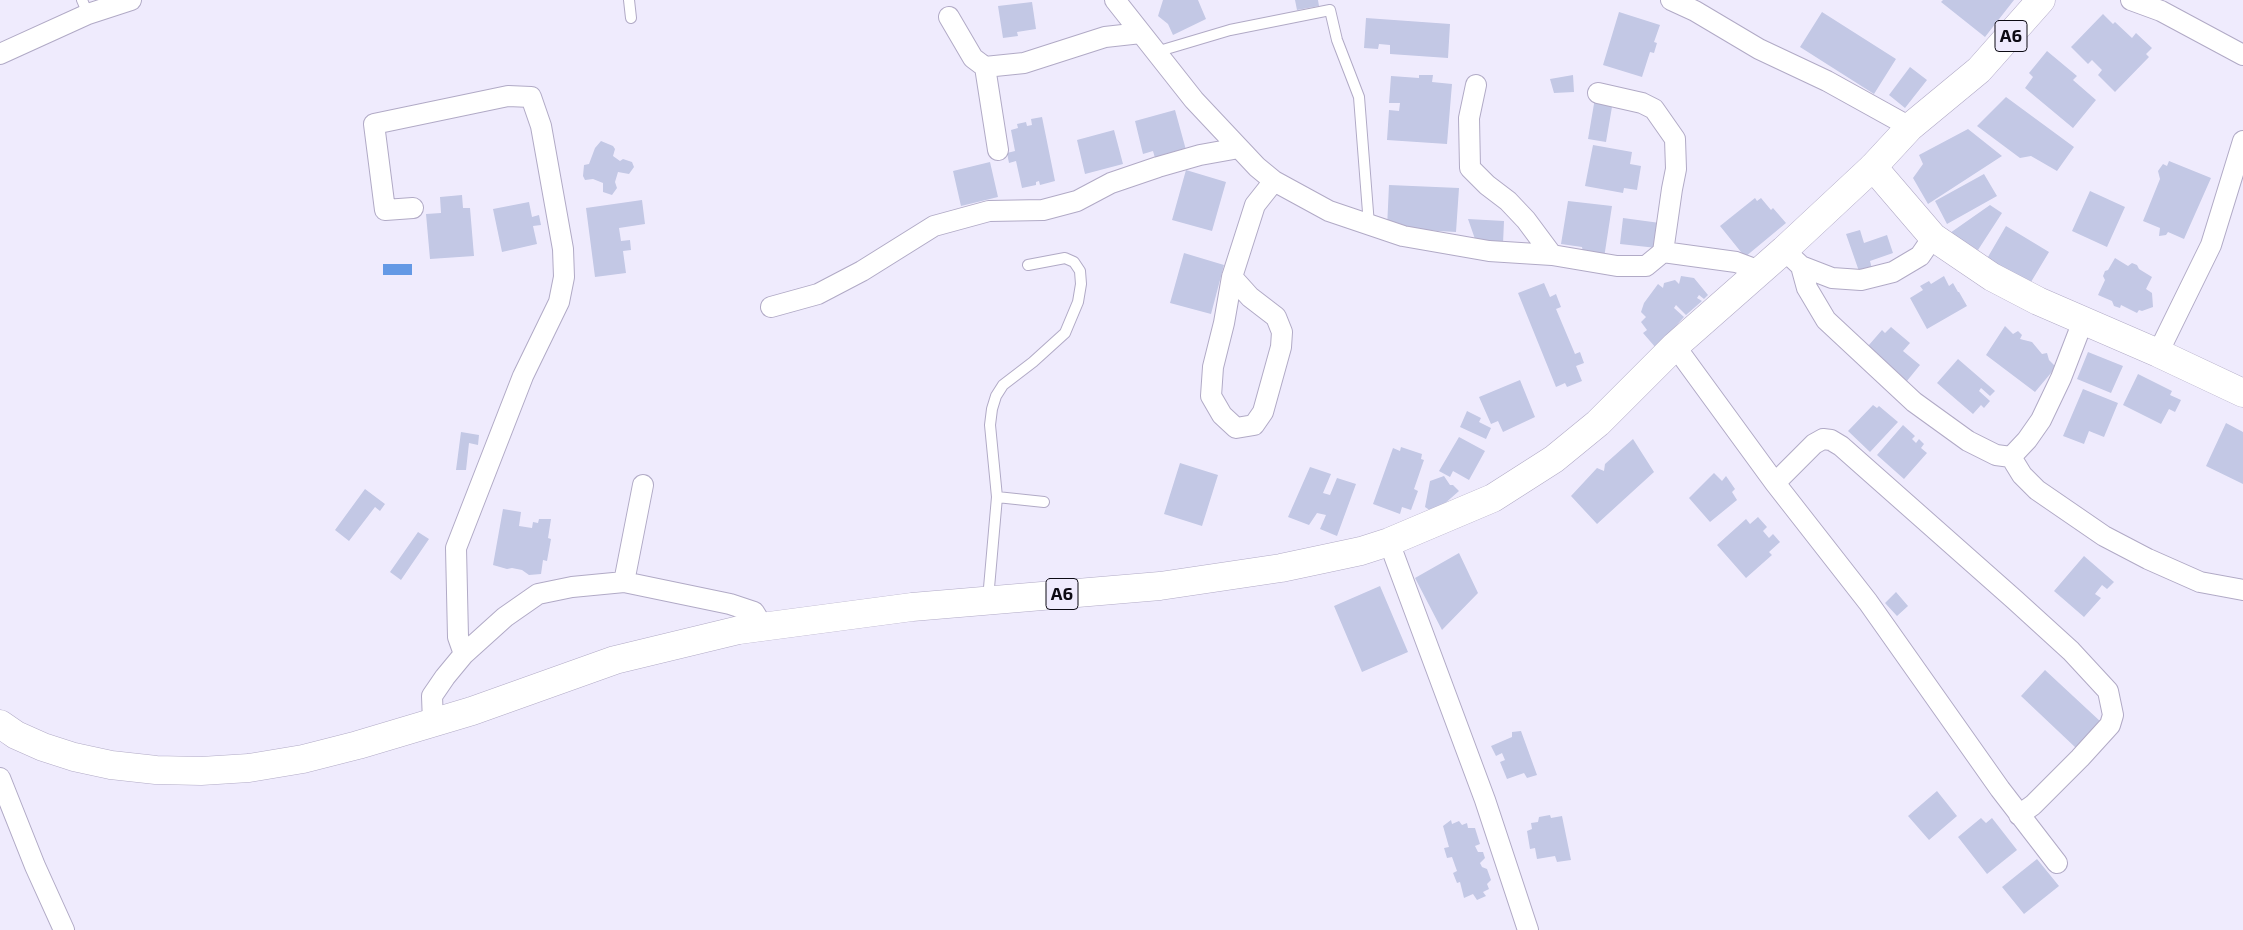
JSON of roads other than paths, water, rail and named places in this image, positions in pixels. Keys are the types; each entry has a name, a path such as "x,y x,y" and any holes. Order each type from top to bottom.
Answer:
{"main road":[{"name":"A6","path":"2,729 74,758 111,765 156,770 201,771 248,768 304,758 358,745 472,711 615,660 674,644 762,625 988,600 1160,586 1281,568 1388,542 1493,498 1531,475 1598,423 1675,346 1760,271 1793,258 1872,167 1910,127 1979,70 2041,0"},
{"path":"1872,167 1932,237 1992,276 2038,301 2158,353 2243,393"}],"street":[{"path":"0,54 85,7 131,0"},
{"path":"1115,0 1194,100 1239,148 1274,181 1329,212 1403,236 1489,251 1552,256 1618,266 1646,266 1664,252 1676,169 1675,139 1654,109 1642,103 1598,93"},
{"path":"1671,0 1695,10 1759,49 1827,80 1910,127"},
{"path":"2131,0 2161,11 2243,55"},
{"path":"949,17 973,58 985,67 1024,63 1105,37 1141,33"},
{"path":"985,67 998,150"},
{"path":"1476,85 1469,118 1470,168 1514,208 1552,256"},
{"path":"413,208 385,210 374,124 508,96 531,97 543,135 563,249 564,277 559,302 523,376 456,548 458,637 464,654"},
{"path":"2158,353 2211,245 2243,141"},
{"path":"771,306 818,294 862,271 934,226 989,210 1043,210 1077,201 1111,183 1158,167 1200,155 1239,148"},
{"path":"1232,278 1250,297 1276,317 1282,332 1281,348 1263,412 1254,425 1236,428 1222,415 1211,396 1213,367 1224,323 1232,278 1255,206 1274,181"},
{"path":"1793,258 1832,278 1861,280 1893,272 1920,256 1932,237"},
{"path":"1664,252 1736,262 1760,271"},
{"path":"1793,258 1807,288 1826,320 1866,359 1914,402 1968,441 1996,455 2011,457"},
{"path":"2011,457 2027,440 2041,420 2061,378 2083,321"},
{"path":"1675,346 1775,483 1868,602 2019,815 2056,863"},
{"path":"1775,483 1814,444 1823,439 1831,440 1841,446 2071,651 2108,690 2112,715 2110,725 2062,777 2019,815"},
{"path":"2011,457 2022,475 2037,490 2104,536 2148,559 2200,582 2243,590"},
{"path":"624,582 643,485"},
{"path":"1388,542 1485,800 1528,930"},
{"path":"434,722 432,696 444,677 464,654 505,617 538,594 572,587 624,582 730,604 754,612 762,625"},
{"path":"0,778 62,928"}],"lane":[{"path":"629,0 631,18"},
{"path":"1156,52 1230,30 1330,10 1337,40 1358,97 1369,225"},
{"path":"988,600 997,497 990,425 996,396 1003,384 1033,362 1065,333 1078,302 1081,284 1080,271 1074,262 1065,258 1028,265"},
{"path":"997,497 1044,502"}],"water":[{"path":"383,264 412,264 412,275 383,275"}]}
